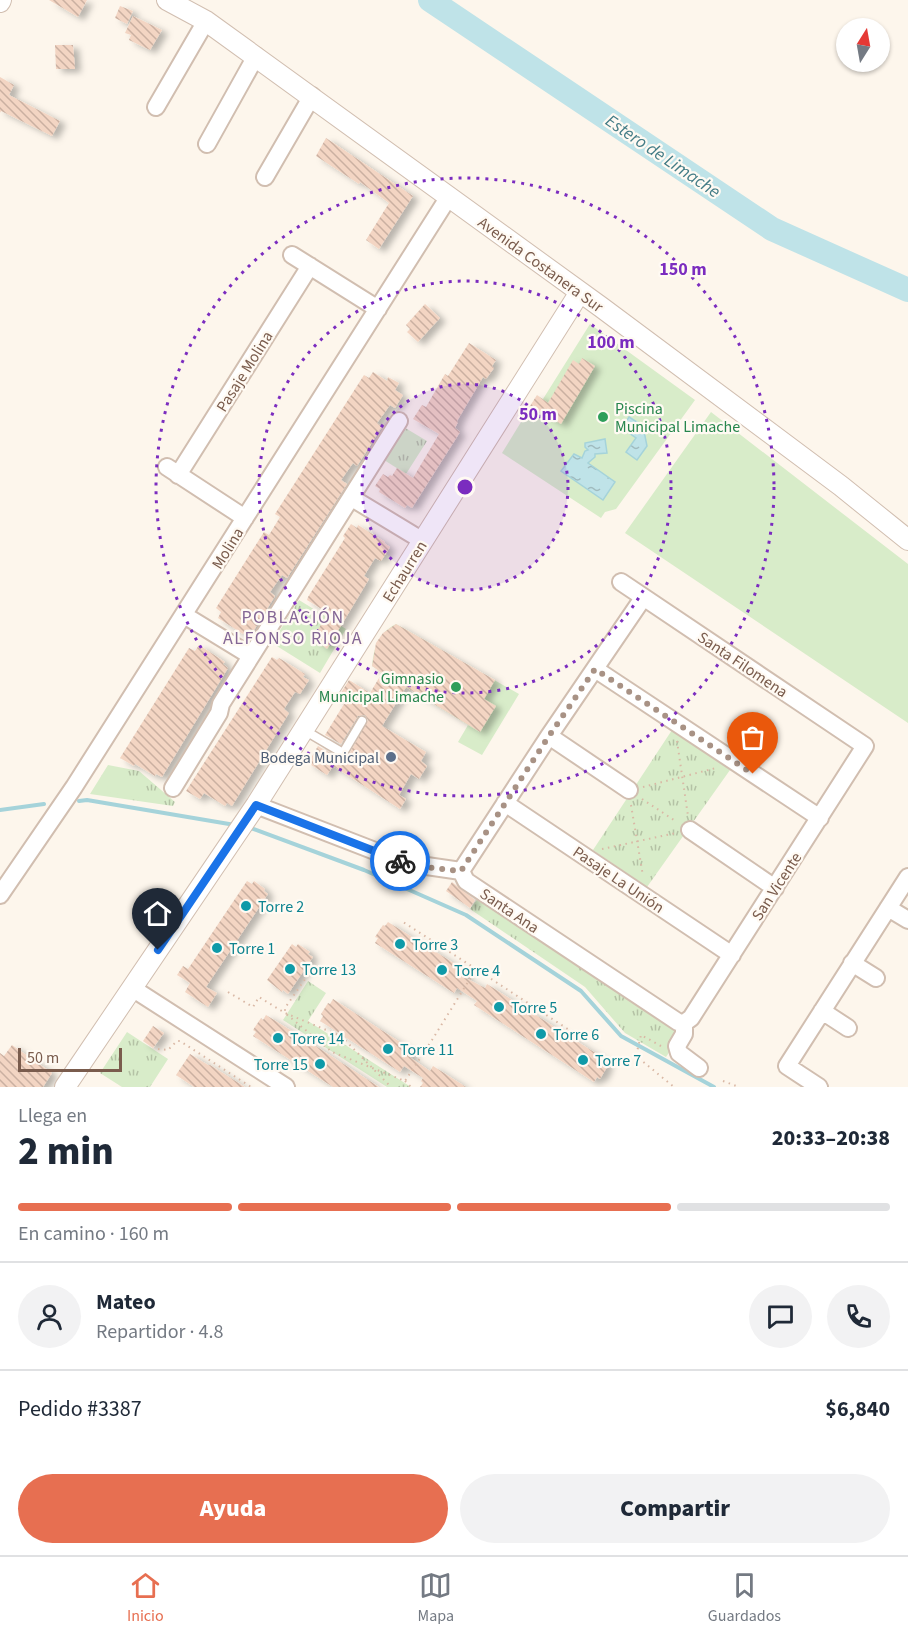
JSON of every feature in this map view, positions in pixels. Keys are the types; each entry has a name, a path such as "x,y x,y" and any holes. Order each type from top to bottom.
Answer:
{"street":[{"name":"Avenida Costanera Sur","path":"174,2 256,56 580,292 841,486 908,540"},
{"path":"156,107 206,21"},
{"path":"207,144 256,56"},
{"path":"265,177 312,96"},
{"name":"Molina","path":"0,895 74,787 448,198"},
{"path":"292,255 378,309"},
{"name":"Pasaje Molina","path":"245,518 173,471 310,266"},
{"name":"Echaurren","path":"65,1087 246,820 580,292"},
{"path":"173,788 251,657 399,421"},
{"path":"352,498 423,541"},
{"name":"Santa Filomena","path":"621,582 865,746"},
{"path":"246,820 406,864 461,871 643,598"},
{"path":"184,615 251,657"},
{"path":"595,669 820,818"},
{"path":"549,736 629,790"},
{"name":"San Vicente","path":"684,1023 691,1018 865,746"},
{"name":"Pasaje La Unión","path":"505,803 732,955"},
{"path":"690,830 775,888"},
{"name":"Santa Ana","path":"461,871 466,881 678,1022 684,1023"},
{"path":"819,1087 787,1066 908,877"},
{"path":"888,908 908,920"},
{"path":"852,963 876,978"},
{"path":"132,988 286,1087"},
{"path":"822,1011 848,1028"},
{"path":"684,1023 684,1034 677,1046 679,1053 699,1068"}],"lane":[{"path":"304,730 343,753 362,721"}],"path":[{"path":"674,722 690,830"},
{"path":"629,790 736,763"},
{"path":"629,790 690,830"},
{"path":"629,790 646,897"},
{"path":"582,854 690,830"},
{"path":"403,922 586,1041"},
{"path":"285,1013 285,1008 314,966 327,969"},
{"path":"405,1081 476,969"},
{"path":"228,992 253,1007 259,997 285,1013 332,1052 405,1081 411,1087"},
{"path":"285,1013 341,1036 391,1087"},
{"path":"674,1087 637,1058 636,1052 639,1039 643,1035 671,1051 678,1049"},
{"path":"158,1049 168,1050 180,1041 251,1087"},
{"path":"723,1081 739,1087"}],"green space":[{"name":"Piscina Municipal Limache","path":"590,324 695,400 616,509 605,512 601,518 502,453 537,396 543,399"},
{"path":"711,412 908,564 908,723 625,533"},
{"path":"402,426 427,441 406,474 381,458"},
{"path":"299,600 346,629 320,673 272,643"},
{"name":"Gimnasio Municipal Limache","path":"396,624 519,694 482,755 458,742 468,725 372,666 374,653 381,636"},
{"path":"672,730 730,770 647,887 593,850"},
{"path":"108,765 139,771 175,802 173,806 90,794"},
{"path":"110,775 145,780 142,798 107,792"},
{"path":"479,897 676,1028 678,1039 666,1057 625,1033 585,987 470,909"},
{"path":"308,981 326,993 308,1021 411,1087 387,1087 283,1020"},
{"path":"127,1032 168,1059 150,1087 122,1087 100,1073"}],"water":[{"path":"629,417 643,426 647,446 637,460 626,452 636,438 622,428"},
{"path":"605,439 607,453 595,454 595,457 588,463 615,482 603,500 561,471 574,454 582,458 588,450 585,443"}],"building":[{"path":"49,0 87,0 78,17"},
{"path":"120,6 133,11 127,24 115,18"},
{"path":"133,16 162,30 150,50 129,40 131,35 125,33"},
{"path":"55,45 73,45 75,69 56,69"},
{"path":"0,77 14,85 9,95 60,121 52,136 1,111 0,113"},
{"path":"326,138 413,196 379,249 366,240 389,203 360,182 359,184 316,156"},
{"path":"425,304 440,318 418,342 407,332 410,329 406,325"},
{"path":"469,343 496,360 492,366 494,368 486,379 483,377 457,421 455,428 460,432 412,508 407,505 405,508 379,492 380,489 375,486 383,474 388,477 392,476 397,468 413,478 439,434 413,419 422,405 426,407 445,374 448,376"},
{"path":"582,358 595,366 561,424 530,406 537,395 548,403 573,360 579,364"},
{"path":"373,372 387,381 388,377 399,383 395,390 403,395 395,408 390,405 377,423 382,427 357,466 353,463 341,480 347,484 287,578 282,575 270,592 275,596 251,635 245,632 243,634 218,618 221,612 216,608 264,532 269,535 280,517 275,514 364,375 369,378"},
{"path":"351,524 357,528 358,525 390,547 381,561 375,558 364,576 369,579 327,649 313,638 328,613 307,600 345,538 343,536"},
{"path":"396,624 495,680 484,699 496,706 480,732 406,687 382,726 426,752 421,761 427,766 419,779 411,774 399,795 406,799 400,809 333,766 327,775 308,763 318,746 340,759 346,759 348,756 368,720 365,715 358,716 341,744 325,735 344,704 337,699 349,680 370,693 382,673 372,666 376,643 383,633"},
{"path":"199,645 225,662 223,664 228,668 162,777 156,774 155,776 120,758 189,648 195,651"},
{"path":"272,657 277,660 279,658 305,674 303,677 309,680 300,694 295,692 284,709 289,713 232,806 227,803 225,806 204,793 200,799 186,791"},
{"path":"247,881 252,884 254,881 268,894 206,987 217,993 208,1007 185,992 190,983 177,975 183,966 188,969"},
{"path":"452,882 475,900 470,908 446,891"},
{"path":"388,922 468,972 464,977 485,988 487,984 608,1061 600,1079 597,1077 594,1082 474,1005 477,1001 457,988 454,993 375,943 378,938 375,937 383,925 385,926"},
{"name":"Torre 13","path":"292,944 296,947 298,944 310,952 308,954 313,957 288,994 267,980"},
{"path":"333,999 414,1051 411,1058 430,1071 433,1066 466,1087 420,1087 423,1078 404,1066 400,1072 320,1021 323,1016 321,1014"},
{"path":"266,1015 379,1087 333,1087 253,1036 256,1032 253,1030 261,1018 263,1020"},
{"path":"153,1026 164,1033 153,1048 143,1041"},
{"path":"12,1045 52,1073 43,1087 0,1087 0,1053 4,1056"},
{"path":"190,1054 245,1087 194,1087 176,1075"}],"waterway":[{"name":"Estero de Limache","path":"430,0 772,229 908,290"},
{"path":"79,801 87,800 235,825"},
{"path":"0,810 44,804"},
{"path":"248,827 364,870 466,915 581,991 621,1036 714,1087"}],"way so far":[{"path":"400,861 414,866 461,871 595,669 753,774"}],"place":[{"name":"Piscina Municipal Limache","path":"603,417"},
{"name":"Gimnasio Municipal Limache","path":"456,687"},
{"name":"Bodega Municipal","path":"391,757"},
{"name":"Torre 2","path":"246,906"},
{"name":"Torre 3","path":"400,944"},
{"name":"Torre 1","path":"217,948"},
{"name":"Torre 13","path":"290,969"},
{"name":"Torre 4","path":"442,970"},
{"name":"Torre 5","path":"499,1007"},
{"name":"Torre 6","path":"541,1034"},
{"name":"Torre 14","path":"278,1038"},
{"name":"Torre 11","path":"388,1049"},
{"name":"Torre 7","path":"583,1060"},
{"name":"Torre 15","path":"320,1064"}],"district":[{"name":"POBLACIÓN ALFONSO RIOJA","path":"293,627"}],"route":[{"path":"158,950 256,805 400,861"}]}
